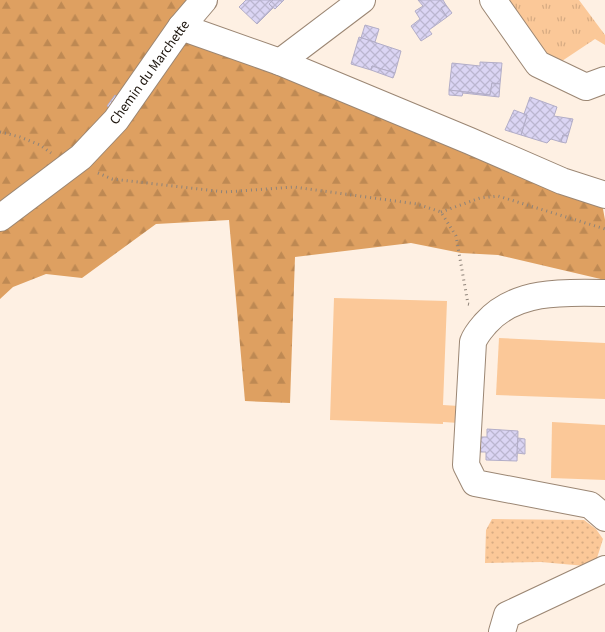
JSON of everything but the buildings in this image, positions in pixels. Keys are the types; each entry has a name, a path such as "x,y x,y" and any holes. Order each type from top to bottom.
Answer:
{"street":[{"name":"Chemin du Marchette","path":"0,218 75,162 116,120 181,27 204,0"},
{"path":"280,62 362,0"},
{"path":"493,0 538,64 586,87 605,80"},
{"path":"181,27 280,62 470,140 562,181 605,195"},
{"path":"605,293 574,293 532,297 514,303 493,315 475,335 473,342 466,464 475,483 590,505 605,518"},
{"path":"502,632 507,614 605,569"}],"path":[{"path":"0,132 40,145 49,152 112,180 225,192 294,187 417,204 441,212 480,198 498,196 605,229"},
{"path":"441,212 456,236 468,304 493,315"}],"green space":[{"path":"0,0 193,0 172,21 601,198 605,220 605,280 498,255 461,253 411,243 295,257 290,403 245,401 229,220 156,224 82,278 46,274 13,287 0,299"},
{"path":"503,0 579,0 605,35 605,45 595,39 556,65"},
{"path":"334,298 447,301 443,405 459,406 459,423 330,420"},
{"path":"499,338 605,343 605,399 496,395"},
{"path":"552,422 605,425 605,480 551,478"},
{"path":"492,519 584,520 596,529 603,539 597,558 585,566 541,562 485,563 486,530"}]}
